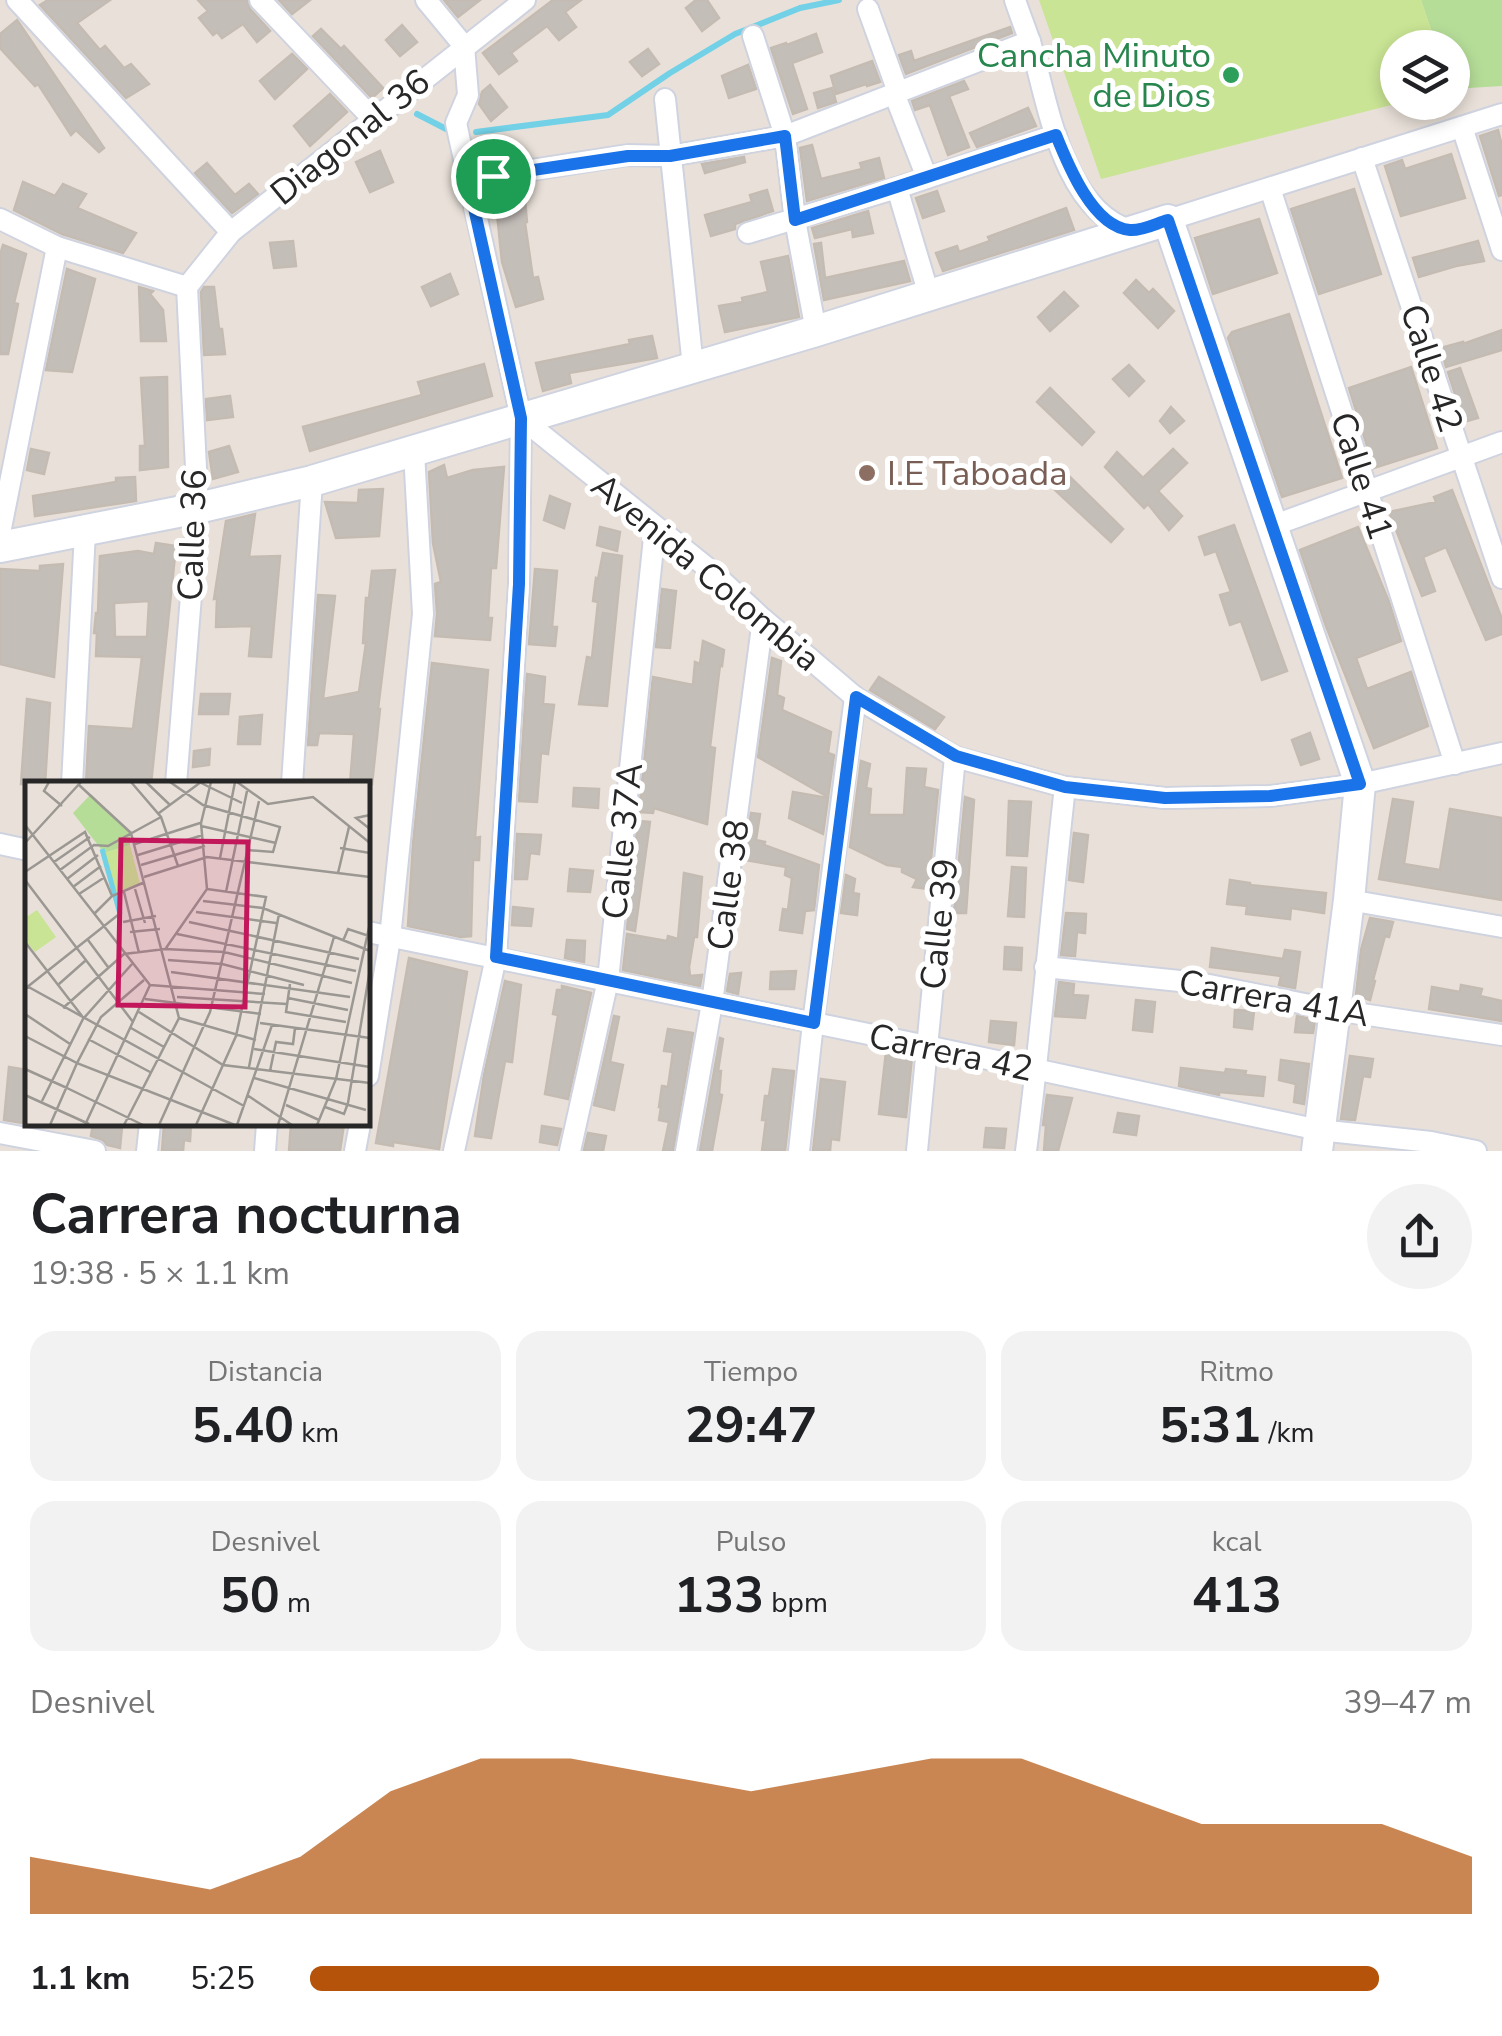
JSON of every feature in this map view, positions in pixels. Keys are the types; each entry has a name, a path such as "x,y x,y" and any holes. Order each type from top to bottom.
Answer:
{"street":[{"path":"0,9 14,0 231,232"},
{"path":"260,0 373,119"},
{"path":"426,0 464,46 468,95 456,123 521,418 519,584 496,957 454,1151"},
{"name":"Diagonal 36","path":"187,287 231,232 525,0"},
{"path":"1015,0 1056,135 1077,184 1118,227 1133,231"},
{"path":"868,8 927,178"},
{"path":"753,36 785,136 795,220 816,331"},
{"path":"474,208 478,186 493,176 628,156 670,156 785,136 1030,41"},
{"path":"664,99 694,367"},
{"path":"0,548 198,508 414,452 816,331 1502,114"},
{"path":"1462,127 1502,250"},
{"path":"748,233 1056,135"},
{"name":"Calle 42","path":"1362,158 1502,578"},
{"path":"898,188 929,295"},
{"name":"Calle 41","path":"1270,188 1455,764"},
{"path":"0,220 58,247 187,287"},
{"path":"1168,220 1360,784 1318,1140"},
{"path":"0,533 58,247"},
{"name":"Calle 36","path":"176,781 198,508 187,287"},
{"name":"Avenida Colombia","path":"521,418 710,570 856,697 956,756 1065,787 1165,798 1270,796 1360,784 1502,754"},
{"path":"1272,526 1502,442"},
{"path":"370,1063 390,938 424,614 414,452"},
{"path":"292,781 312,481"},
{"name":"Calle 37A","path":"570,1151 608,980 655,528"},
{"path":"72,781 85,532"},
{"name":"Calle 38","path":"686,1151 712,1003 763,619"},
{"path":"800,1151 856,697"},
{"name":"Calle 39","path":"917,1151 956,756"},
{"path":"1026,1151 1065,787"},
{"path":"0,844 25,849"},
{"path":"1349,900 1502,927"},
{"name":"Carrera 42","path":"370,933 927,1046 1318,1140 1476,1151"},
{"name":"Carrera 41A","path":"1045,968 1199,983 1335,1010 1502,1035"},
{"path":"148,1151 150,1126"},
{"path":"265,1151 267,1126"},
{"path":"355,1151 360,1126"},
{"path":"0,1133 55,1139 95,1151"}],"green space":[{"name":"Cancha Minuto de Dios","path":"1039,0 1421,0 1431,30 1380,30 1380,108 1101,179"},
{"path":"1421,0 1502,0 1502,86 1470,88 1470,30 1431,30"}],"building":[{"path":"48,0 110,0 77,23 100,50 105,46 124,68 131,64 149,84 126,98 40,5"},
{"path":"198,0 247,0 270,31 257,42 243,24 222,38 217,32 213,35 199,18 208,11"},
{"path":"279,0 310,0 292,14"},
{"path":"444,0 480,0 458,17"},
{"path":"553,0 581,0 565,12 576,27 559,40 547,26 511,53 517,61 499,74 483,53"},
{"path":"696,0 707,0 719,18 702,31 686,8"},
{"path":"17,20 104,148 99,152 76,130 71,135 38,84 35,86 0,48 0,34"},
{"path":"402,25 417,42 400,56 386,40"},
{"path":"1010,27 1012,33 906,74 899,55 911,51 914,61"},
{"path":"321,29 341,49 344,46 383,88 372,98 313,36"},
{"path":"816,34 822,52 792,63 807,109 793,114 771,48"},
{"path":"648,49 659,64 642,76 630,62"},
{"path":"292,54 307,69 275,99 260,81"},
{"path":"872,61 880,82 836,94 831,76"},
{"path":"748,65 756,89 729,98 722,76"},
{"path":"964,81 968,89 949,96 969,147 948,155 930,105 915,110 912,101"},
{"path":"490,85 507,107 491,121 479,104 482,92"},
{"path":"832,88 836,102 818,108 814,93"},
{"path":"330,94 347,112 310,146 294,126"},
{"path":"1028,108 1036,126 977,147 970,133"},
{"path":"1498,130 1502,146 1499,196 1480,136"},
{"path":"812,145 821,179 862,169 860,163 879,158 884,178 807,201 800,148"},
{"path":"380,151 393,182 370,192 356,162"},
{"path":"1451,154 1465,198 1401,216 1385,166 1402,160 1405,169"},
{"path":"744,157 745,162 705,173 702,164"},
{"path":"207,163 235,195 249,184 258,194 232,213 195,173"},
{"path":"23,182 55,196 63,184 86,194 77,208 136,233 123,253 62,234 14,210"},
{"path":"1354,189 1381,274 1319,294 1291,209"},
{"path":"767,190 773,211 711,236 705,215 752,202 750,195"},
{"path":"937,191 944,211 923,218 916,198"},
{"path":"525,200 533,278 538,277 543,299 516,307 502,262 496,204"},
{"path":"1066,208 1074,230 943,271 936,253 957,246 959,252"},
{"path":"868,211 873,233 853,237 852,229 815,238 812,228"},
{"path":"1259,219 1277,273 1213,294 1195,238"},
{"path":"293,241 296,266 274,268 270,243"},
{"path":"1478,241 1484,261 1419,277 1413,258"},
{"path":"821,243 825,278 904,261 910,281 824,300 814,244"},
{"path":"3,245 26,254 14,303 18,304 8,354 0,354"},
{"path":"788,256 799,317 725,332 719,306 768,292 761,262"},
{"path":"67,269 95,279 72,372 46,370"},
{"path":"450,274 458,294 431,306 422,287"},
{"path":"1136,280 1149,293 1153,289 1174,311 1158,328 1124,293"},
{"path":"139,287 153,291 150,294 163,310 166,341 141,341"},
{"path":"204,287 214,287 225,354 204,355"},
{"path":"1064,292 1078,306 1050,331 1038,317"},
{"path":"1289,314 1342,478 1282,497 1228,338 1232,332"},
{"path":"1502,330 1502,350 1446,367 1441,348"},
{"path":"652,336 657,358 569,373 571,383 543,391 536,363"},
{"path":"484,364 492,396 310,451 303,427 422,395 418,382"},
{"path":"1129,365 1144,381 1129,396 1113,379"},
{"path":"1411,367 1437,448 1374,468 1349,388"},
{"path":"1460,368 1478,418 1464,422 1448,372"},
{"path":"167,377 168,467 140,470 140,446 145,446 141,378"},
{"path":"1050,388 1094,432 1082,445 1037,402"},
{"path":"230,396 233,417 207,420 206,399"},
{"path":"1171,407 1184,421 1170,433 1160,421"},
{"path":"229,446 238,472 213,479 209,452"},
{"path":"31,449 49,453 44,474 27,470"},
{"path":"1173,449 1187,463 1158,491 1182,516 1169,530 1148,504 1144,508 1105,467 1117,452 1143,478"},
{"path":"444,465 447,478 504,467 496,568 491,568 490,640 435,636 435,584 441,582 433,543 429,472"},
{"path":"1069,476 1123,529 1111,542 1055,490"},
{"path":"135,477 136,501 35,516 33,496"},
{"path":"383,489 379,536 336,538 325,502 358,503 359,490"},
{"path":"1452,490 1502,619 1502,634 1486,640 1446,547 1423,557 1435,591 1422,596 1389,512 1436,502 1434,497"},
{"path":"550,496 570,504 564,528 544,520"},
{"path":"255,514 249,557 280,556 271,657 249,656 252,626 216,627 217,598 214,599 226,521"},
{"path":"1234,525 1287,671 1262,680 1241,621 1230,625 1220,595 1231,592 1216,551 1205,555 1199,537"},
{"path":"600,527 620,532 617,551 597,545"},
{"path":"1358,527 1401,641 1356,658 1367,689 1411,672 1428,726 1374,748 1300,550"},
{"path":"156,543 176,546 151,781 86,781 89,726 133,729 142,657 96,656 100,556 138,551 154,554","holes":["149,601 147,637 115,637 114,603"]},
{"path":"603,553 622,556 607,706 579,704 587,657 592,658 598,602 593,601"},
{"path":"63,564 54,677 0,664 0,569 40,571 40,566"},
{"path":"535,569 557,571 552,627 557,627 555,646 529,644"},
{"path":"395,570 370,784 350,781 354,734 319,733 317,745 308,745 318,595 335,596 323,699 359,692 366,643 366,598 372,571"},
{"path":"662,589 676,591 670,648 656,647"},
{"path":"703,641 724,650 710,747 715,748 707,824 654,808 653,813 639,812 653,677 693,685 695,662 700,664"},
{"path":"772,658 781,661 777,695 784,698 782,710 831,732 828,753 834,755 828,797 758,757"},
{"path":"432,663 488,670 475,838 480,837 479,860 473,860 471,936 408,926"},
{"path":"527,674 545,677 543,704 554,705 548,754 541,753 537,802 519,801"},
{"path":"879,677 944,717 935,729 870,690"},
{"path":"201,694 230,694 228,714 199,714"},
{"path":"27,699 50,703 45,781 21,784"},
{"path":"262,715 260,744 238,744 240,717"},
{"path":"1310,733 1319,759 1301,765 1292,740"},
{"path":"210,749 209,765 193,767 194,751"},
{"path":"861,761 870,764 866,788 871,789 869,815 904,815 907,768 926,769 924,787 938,790 928,889 913,887 917,879 902,872 902,867 887,865 850,847"},
{"path":"574,788 599,789 598,808 573,806"},
{"path":"793,792 828,798 823,834 789,818"},
{"path":"965,797 974,800 966,913 954,913"},
{"path":"1393,799 1413,802 1404,864 1440,870 1450,809 1502,818 1502,900 1379,879"},
{"path":"1009,801 1031,802 1027,856 1007,855"},
{"path":"751,813 760,814 756,840 819,865 814,910 805,911 802,933 780,930 783,909 788,910 792,878 785,875 786,867 745,860"},
{"path":"638,821 650,822 635,931 627,929"},
{"path":"1074,833 1088,835 1083,882 1069,880"},
{"path":"517,834 541,835 539,854 530,853 527,879 515,879"},
{"path":"1012,867 1026,868 1024,917 1008,916"},
{"path":"570,869 593,871 590,892 568,891"},
{"path":"684,873 702,877 697,937 689,967 690,976 702,975 700,986 623,970 627,934 667,941 668,936 678,939"},
{"path":"846,875 855,879 853,893 859,894 857,915 841,913"},
{"path":"1230,880 1326,893 1324,913 1291,908 1290,919 1246,914 1247,906 1227,904"},
{"path":"513,907 533,909 531,926 512,925"},
{"path":"1066,913 1086,914 1085,933 1077,932 1075,956 1061,955"},
{"path":"1370,918 1393,922 1389,937 1385,936 1370,1000 1356,995 1361,950"},
{"path":"567,940 585,941 584,962 565,958"},
{"path":"1005,947 1022,948 1021,970 1004,969"},
{"path":"1212,948 1283,959 1285,950 1300,952 1295,988 1279,985 1281,976 1210,967"},
{"path":"409,958 467,972 439,1149 376,1143"},
{"path":"796,971 794,989 770,989 771,972"},
{"path":"741,973 738,994 727,991 730,974"},
{"path":"505,981 521,985 512,1062 505,1061 491,1138 475,1136 484,1075"},
{"path":"1059,982 1074,984 1073,995 1088,996 1085,1018 1055,1016"},
{"path":"1461,985 1482,989 1480,996 1502,1001 1502,1021 1429,1009 1432,987 1460,992"},
{"path":"562,986 591,993 568,1099 545,1094 558,1015 553,1014 557,990 562,990"},
{"path":"1136,1000 1155,1002 1152,1032 1133,1030"},
{"path":"1235,1010 1254,1011 1252,1029 1234,1027"},
{"path":"614,1016 619,1017 610,1062 623,1065 614,1110 594,1105"},
{"path":"1297,1016 1315,1020 1313,1033 1295,1032"},
{"path":"991,1021 1016,1023 1014,1045 989,1042"},
{"path":"668,1029 693,1033 673,1151 663,1151 669,1122 659,1120 659,1107 662,1086 668,1087 673,1052 664,1051"},
{"path":"720,1038 723,1039 718,1071 722,1095 712,1151 700,1151"},
{"path":"886,1052 912,1057 906,1117 879,1114"},
{"path":"1350,1056 1373,1059 1370,1077 1363,1076 1355,1120 1341,1119"},
{"path":"1281,1060 1309,1064 1304,1104 1294,1102 1296,1084 1279,1080"},
{"path":"9,1067 25,1070 25,1123 4,1120"},
{"path":"1181,1068 1246,1071 1245,1075 1265,1077 1263,1096 1219,1095 1179,1086"},
{"path":"773,1069 794,1071 785,1151 762,1151 765,1096 769,1096"},
{"path":"821,1079 845,1082 839,1140 831,1139 830,1151 813,1151"},
{"path":"1047,1095 1072,1098 1058,1151 1044,1151"},
{"path":"1118,1113 1139,1116 1136,1135 1114,1132"},
{"path":"93,1126 122,1127 120,1148 91,1136"},
{"path":"164,1126 191,1126 190,1141 184,1140 183,1151 162,1151"},
{"path":"291,1126 344,1126 340,1151 289,1151"},
{"path":"542,1126 561,1129 557,1145 540,1142"},
{"path":"986,1128 1006,1129 1004,1148 984,1147"},
{"path":"588,1133 606,1136 603,1151 584,1150"}],"waterway":[{"path":"476,132 608,115 735,34 800,8 839,0"},
{"path":"417,114 452,132"}],"place":[{"name":"Cancha Minuto de Dios","path":"1231,75"},
{"name":"I.E Taboada","path":"867,473"}],"route":[{"path":"1056,135 1077,184 1097,210 1118,227 1133,231 1168,220 1360,784 1270,796 1165,798 1065,787 956,756 856,697 814,1023 496,957 519,584 521,418 474,208 478,186 493,176 628,156 670,156 785,136 795,220 1056,135"}]}
